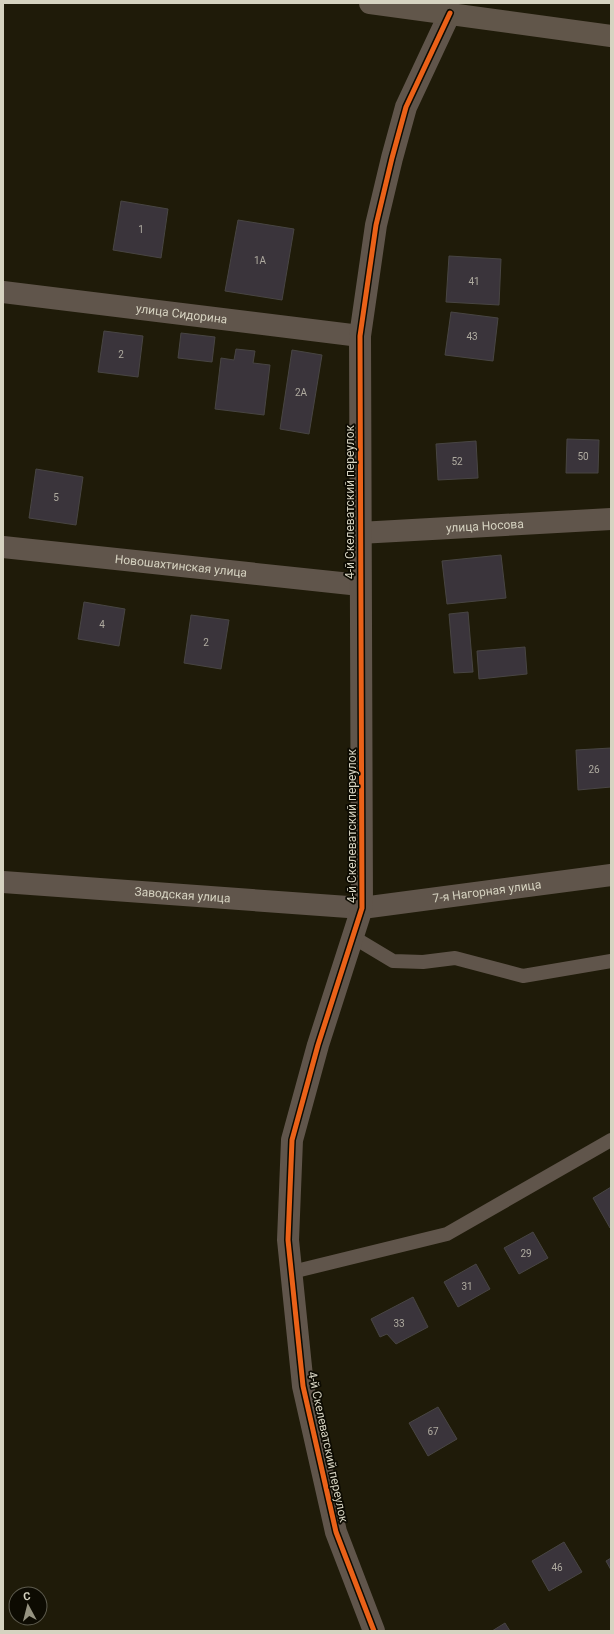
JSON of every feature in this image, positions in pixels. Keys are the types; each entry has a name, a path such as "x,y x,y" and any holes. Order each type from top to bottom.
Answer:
{"main road":[{"path":"374,3 611,36"}],"street":[{"name":"4-й Скелеватский переулок","path":"374,1631 336,1532 304,1386 288,1240 292,1140 318,1045 362,908 359,533 360,336 376,226 406,107 450,13"},
{"name":"улица Сидорина","path":"3,292 360,336"},
{"name":"улица Носова","path":"359,533 611,519"},
{"name":"Новошахтинская улица","path":"3,547 360,585"},
{"name":"7-я Нагорная улица","path":"362,908 611,875"},
{"name":"Заводская улица","path":"3,882 362,908"}],"lane":[{"path":"353,937 393,961 423,962 455,958 523,976 611,961"},
{"path":"292,1272 447,1234 611,1140"}],"building":[{"path":"121,201 168,209 161,258 113,250"},
{"path":"238,220 294,229 282,300 225,291"},
{"path":"449,256 501,259 499,305 446,302"},
{"path":"451,312 498,318 493,361 445,355"},
{"path":"104,331 143,336 138,377 98,372"},
{"path":"181,333 215,337 212,362 178,358"},
{"path":"236,349 255,351 253,363 270,365 264,415 215,409 221,358 234,360"},
{"path":"292,350 322,355 309,434 280,429"},
{"path":"567,439 599,440 598,473 566,473"},
{"path":"476,441 478,478 438,480 436,444"},
{"path":"36,469 83,477 76,525 29,518"},
{"path":"501,555 506,598 447,604 442,561"},
{"path":"84,602 125,609 119,646 78,639"},
{"path":"468,612 473,672 454,673 449,614"},
{"path":"191,615 229,620 221,669 184,663"},
{"path":"525,647 527,674 479,679 477,651"},
{"path":"611,748 611,787 578,790 576,750"},
{"path":"611,1187 611,1227 610,1228 593,1198"},
{"path":"533,1232 548,1258 519,1274 504,1248"},
{"path":"476,1264 490,1289 458,1307 444,1282"},
{"path":"413,1297 428,1327 396,1344 387,1334 380,1337 371,1319"},
{"path":"438,1407 457,1439 428,1456 409,1423"},
{"path":"564,1542 582,1572 549,1591 532,1561"},
{"path":"611,1558 611,1570 606,1561"},
{"path":"505,1623 510,1631 492,1631"}],"cycle path":[{"path":"374,1631 336,1532 303,1386 288,1240 292,1140 318,1045 362,908 360,336 376,225 406,107 450,13"}]}
